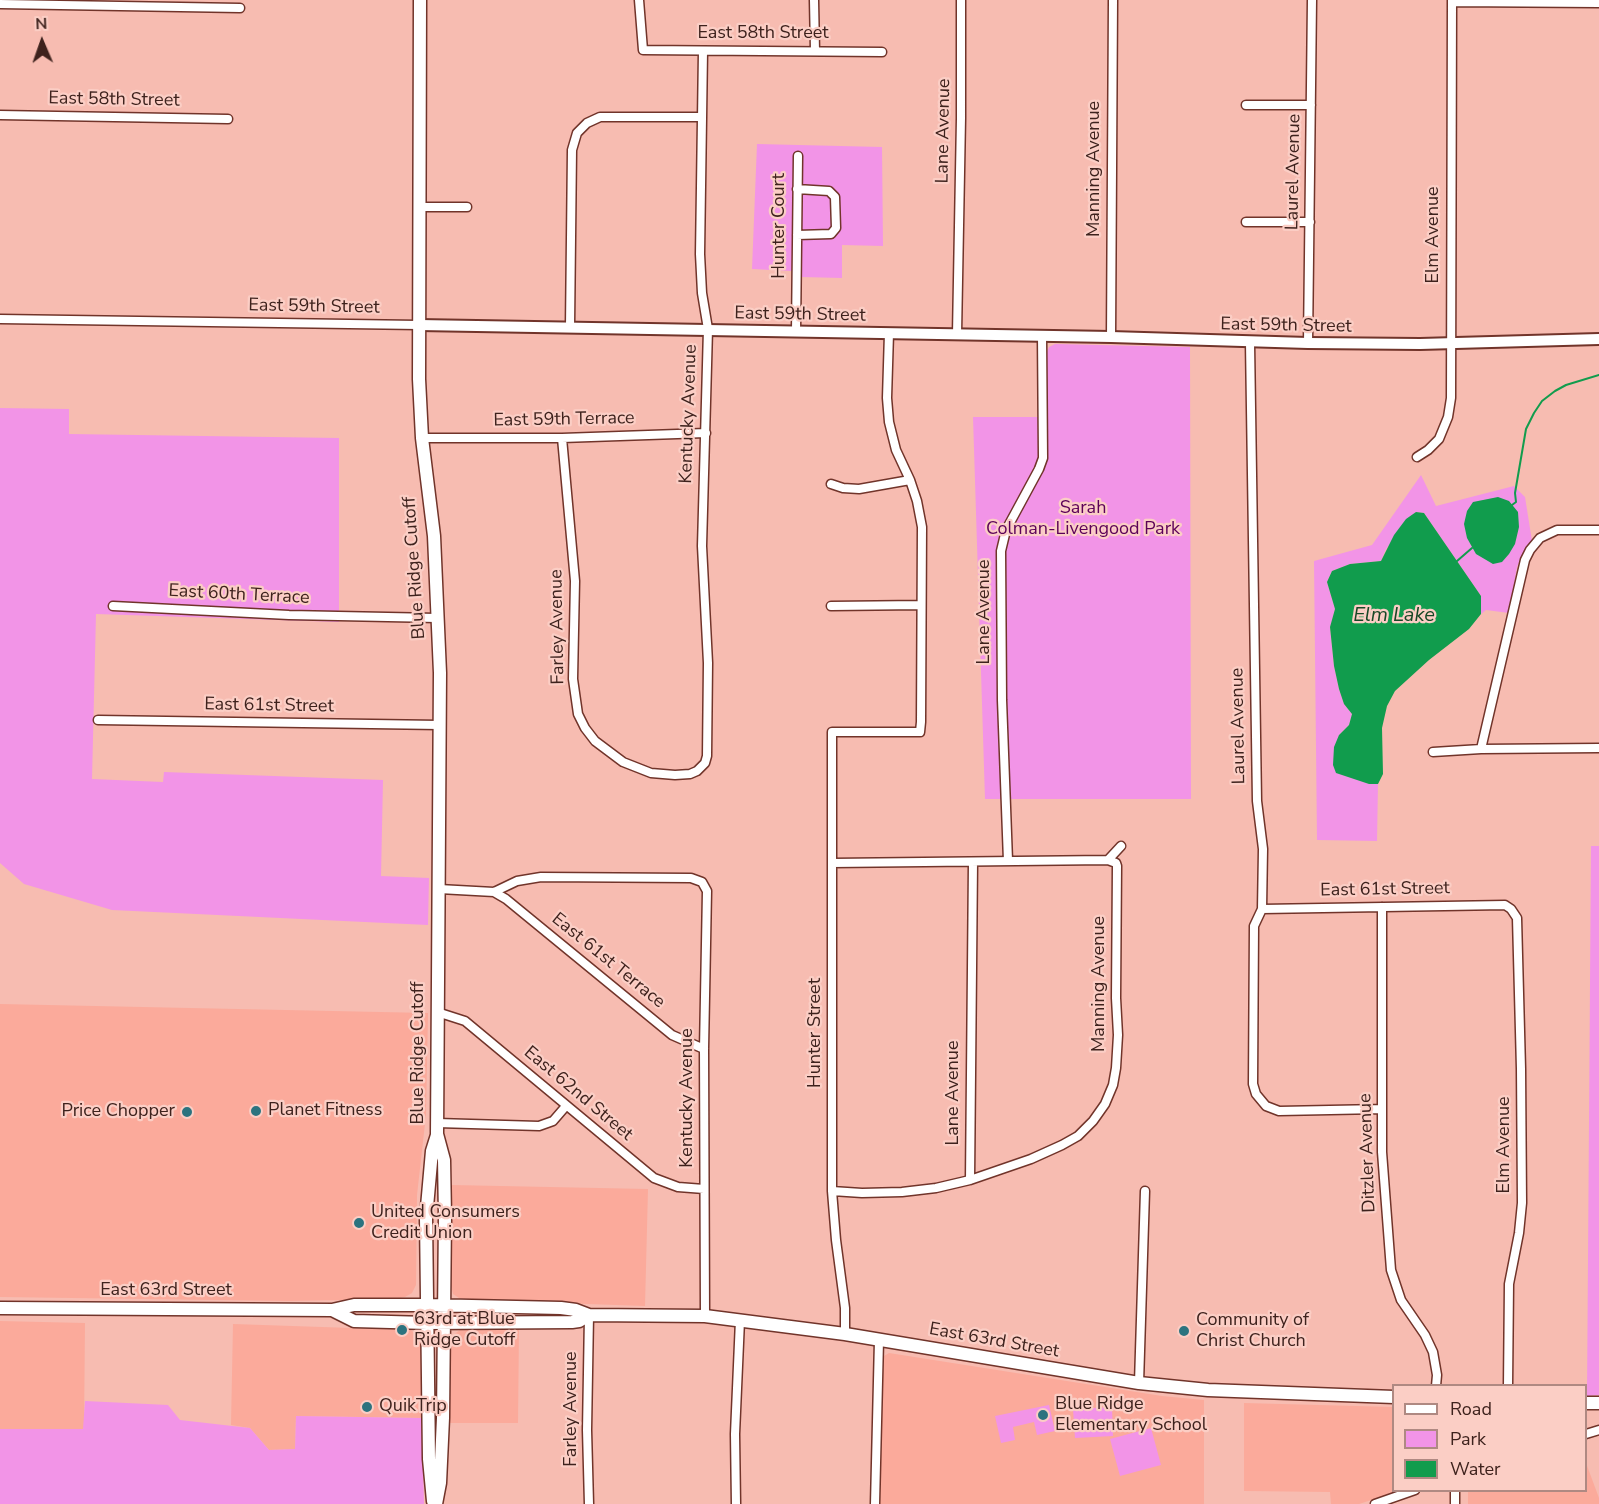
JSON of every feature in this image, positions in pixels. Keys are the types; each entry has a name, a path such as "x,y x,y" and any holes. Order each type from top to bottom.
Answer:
{"main road":[{"name":"Blue Ridge Cutoff","path":"420,0 419,379 422,438 434,536 440,725 437,1129 444,1160 444,1306 440,1483 435,1504"},
{"name":"Blue Ridge Cutoff","path":"435,1504 429,1460 426,1218 432,1151 437,1129"},
{"name":"East 63rd Street","path":"0,1308 332,1310 354,1305 427,1305 561,1308 589,1315 705,1316 845,1334 1139,1383 1211,1390 1392,1396"},
{"name":"East 63rd Street","path":"332,1310 354,1321 427,1323 572,1322 589,1315"}],"street":[{"name":"East 58th Street","path":"639,0 643,50 882,52"},
{"path":"814,0 815,51"},
{"name":"Lane Avenue","path":"957,334 962,118 961,0"},
{"name":"Manning Avenue","path":"1111,337 1113,0"},
{"name":"Laurel Avenue","path":"1308,344 1312,0"},
{"path":"1452,1 1599,3"},
{"name":"Elm Avenue","path":"1417,457 1428,450 1438,439 1448,417 1451,398 1452,1"},
{"path":"0,4 107,3 240,8"},
{"name":"Kentucky Avenue","path":"692,773 705,763 707,756 708,663 702,546 708,329 702,293 700,254 703,51"},
{"path":"1246,105 1311,105"},
{"name":"East 58th Street","path":"0,115 228,119"},
{"path":"570,326 572,150 579,131 587,123 600,117 702,117"},
{"name":"Hunter Court","path":"796,331 798,156"},
{"path":"796,189 829,191 835,197 837,228 831,234 798,235"},
{"path":"420,207 467,207"},
{"path":"1246,222 1310,222"},
{"name":"East 59th Street","path":"0,319 570,326 1111,337 1308,344 1420,344 1599,339"},
{"path":"831,606 921,605 922,527 917,501 896,450 889,422 887,398 889,333"},
{"name":"Lane Avenue","path":"1008,861 1002,700 1001,551 1006,530 1043,458 1042,336"},
{"name":"Laurel Avenue","path":"1250,343 1257,801 1263,849 1262,909 1254,926 1253,1084 1256,1094 1264,1104 1279,1111 1381,1109"},
{"name":"East 59th Terrace","path":"422,438 562,438 706,433"},
{"name":"Farley Avenue","path":"562,438 575,581 573,679 578,714 595,741 623,762 651,773 675,775 692,773"},
{"path":"831,484 843,488 859,489 910,480"},
{"path":"1481,749 1525,560 1530,550 1540,538 1557,530 1599,530"},
{"name":"Hunter Street","path":"845,1334 845,1308 832,1191 832,732 920,732 921,605"},
{"name":"East 60th Terrace","path":"113,606 289,615 438,618"},
{"name":"East 61st Street","path":"98,720 440,725"},
{"path":"1433,752 1481,749 1599,748"},
{"path":"832,863 1108,860 1121,846"},
{"name":"Manning Avenue","path":"970,1180 1030,1160 1078,1136 1101,1110 1113,1085 1118,1035 1116,998 1118,867 1116,863 1108,860"},
{"name":"Lane Avenue","path":"970,1180 973,862"},
{"name":"Kentucky Avenue","path":"494,892 517,882 541,877 691,878 702,882 707,891 704,1049 705,1316"},
{"path":"439,889 494,892"},
{"name":"East 61st Terrace","path":"494,892 506,899 672,1035 704,1049"},
{"name":"East 61st Street","path":"1262,909 1505,905 1508,907"},
{"name":"Ditzler Avenue","path":"1382,907 1382,1152 1391,1270 1401,1299 1425,1335 1433,1352 1436,1384"},
{"name":"Elm Avenue","path":"1508,907 1517,918 1522,1192 1519,1233 1509,1284 1508,1384"},
{"name":"East 62nd Street","path":"437,1012 465,1021 654,1178 678,1187 704,1189"},
{"path":"437,1129 539,1126 553,1121 566,1106"},
{"path":"832,1191 902,1192 936,1188 970,1180"},
{"path":"1139,1383 1145,1191"},
{"name":"Farley Avenue","path":"589,1315 587,1430 589,1504"},
{"path":"736,1504 735,1434 740,1320"},
{"path":"875,1504 879,1340"},
{"path":"1375,1504 1412,1492"}],"shaded area":[{"path":"0,1004 428,1013 426,1115 417,1195 416,1285 412,1293 395,1299 290,1301 0,1297"},
{"path":"451,1185 648,1189 645,1306 459,1298 453,1294 451,1285"},
{"path":"0,1321 85,1323 84,1429 0,1429"},
{"path":"233,1324 411,1330 422,1340 422,1418 296,1416 295,1449 269,1450 250,1428 231,1425"},
{"path":"519,1328 518,1423 447,1423 451,1337 461,1329"},
{"name":"Blue Ridge Elementary School","path":"889,1353 1162,1396 1204,1400 1204,1504 880,1504 883,1361 884,1356"},
{"path":"1244,1403 1392,1407 1392,1492 1396,1492 1359,1504 1331,1504 1330,1492 1244,1491"},
{"path":"1587,1466 1599,1498 1599,1504 1468,1504 1468,1492 1587,1492"}],"green space":[{"path":"757,144 882,147 883,246 842,245 842,278 801,277 792,271 752,269"},
{"name":"Sarah Colman-Livengood Park","path":"1055,344 1190,347 1191,799 985,799 973,417 1047,417 1047,352 1049,347"},
{"path":"0,408 69,409 69,434 339,438 339,622 96,614 92,779 163,782 164,772 383,780 381,876 429,878 428,925 112,910 24,884 0,863"},
{"path":"1421,475 1436,506 1514,486 1525,497 1532,541 1524,551 1517,567 1509,613 1486,610 1481,614 1481,596 1424,513 1416,512 1386,549 1381,561 1350,564 1332,571 1327,582 1335,609 1330,628 1334,666 1344,704 1352,714 1349,725 1339,735 1369,784 1378,784 1377,841 1317,840 1314,561 1372,545"},
{"path":"1591,846 1599,846 1599,1395 1587,1396"},
{"path":"85,1401 168,1405 180,1420 250,1428 269,1450 295,1449 296,1416 422,1418 424,1504 0,1504 0,1429 83,1429"},
{"path":"1049,1405 1055,1431 1037,1435 1034,1422 1013,1427 1015,1440 1001,1443 995,1416"},
{"path":"1112,1407 1113,1436 1075,1438 1073,1409"},
{"path":"1151,1428 1161,1465 1120,1476 1110,1439"}],"water":[{"path":"1498,497 1509,501 1518,512 1519,527 1515,544 1509,554 1502,562 1493,564 1476,554 1467,538 1464,524 1467,511 1473,502"},
{"name":"Elm Lake","path":"1416,512 1424,513 1481,596 1481,614 1469,629 1429,660 1395,691 1387,706 1382,728 1383,774 1378,784 1369,784 1336,773 1333,765 1334,747 1339,735 1349,725 1352,714 1344,704 1334,666 1330,627 1335,609 1327,582 1332,571 1350,564 1381,561 1394,535 1406,519"}],"waterway":[{"path":"1512,505 1516,502 1515,493 1526,429 1542,401 1566,385 1599,375"},
{"path":"1457,561 1472,548"}],"place":[{"name":"Planet Fitness","path":"256,1111"},
{"name":"Price Chopper","path":"187,1112"},
{"name":"United Consumers Credit Union","path":"359,1223"},
{"name":"63rd at Blue Ridge Cutoff","path":"402,1330"},
{"name":"Community of Christ Church","path":"1184,1331"},
{"name":"QuikTrip","path":"367,1407"},
{"name":"Blue Ridge Elementary School","path":"1043,1415"}]}
